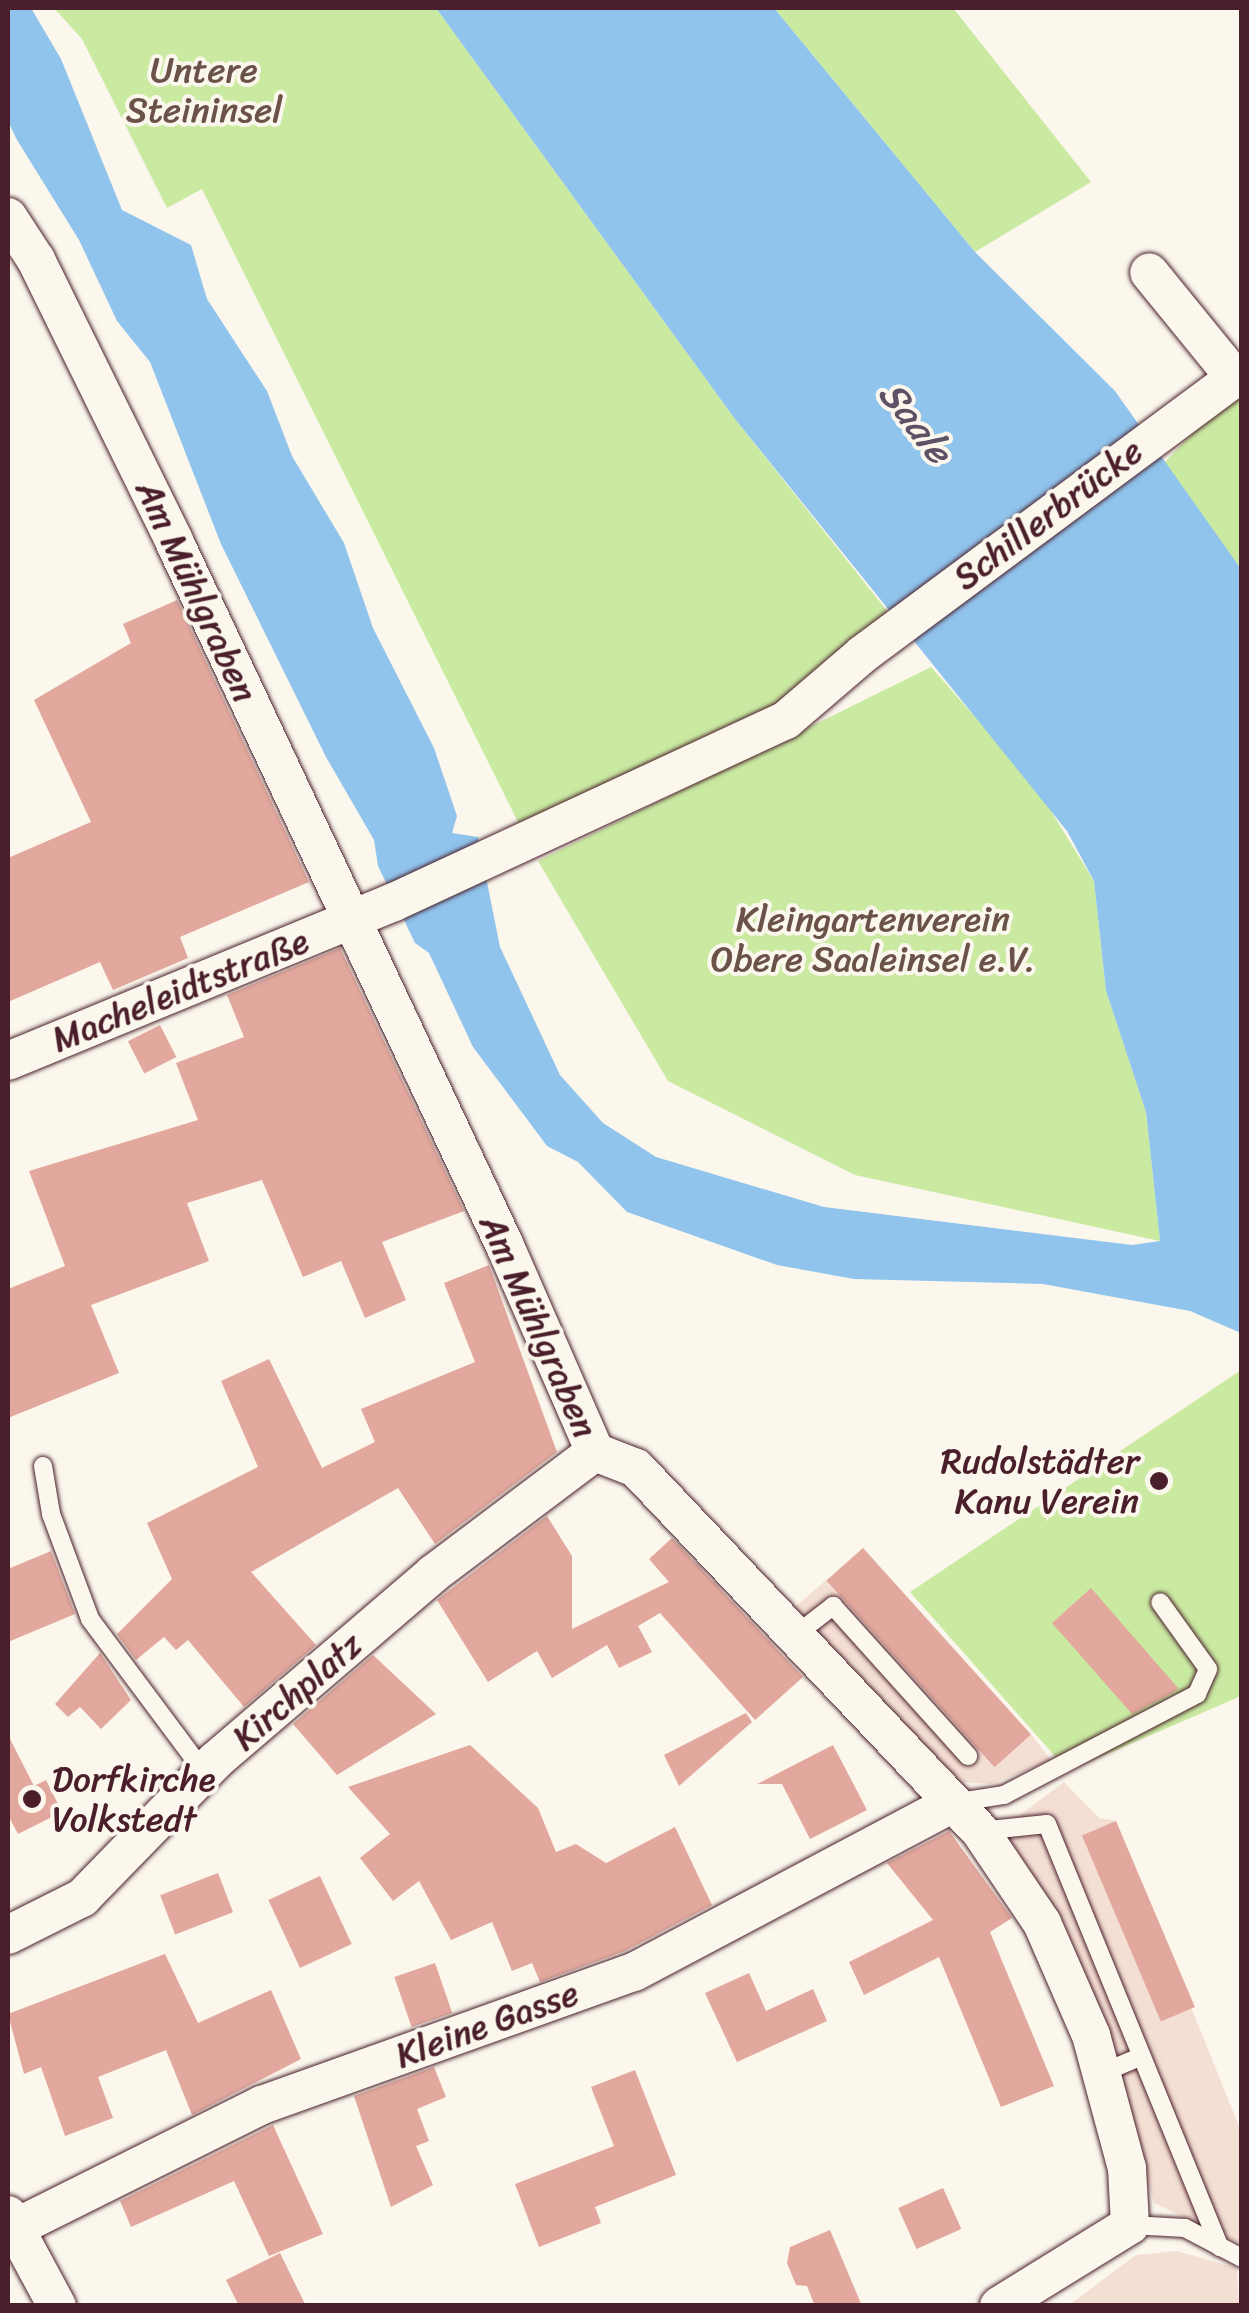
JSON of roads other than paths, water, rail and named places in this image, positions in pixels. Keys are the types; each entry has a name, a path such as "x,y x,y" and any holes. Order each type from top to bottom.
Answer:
{"street":[{"name":"Am Mühlgraben","path":"8,217 36,260 157,506 352,920 594,1452 636,1468 792,1638 980,1831 1052,1944 1102,2073 1127,2168 1130,2225"},
{"path":"1149,272 1238,380"},
{"name":"Schillerbrücke","path":"512,847 786,720 863,654 1200,400 1238,380"},
{"name":"Macheleidtstraße","path":"8,1061 352,920 512,847"},
{"name":"Kirchplatz","path":"8,1935 82,1898 204,1772 433,1574 594,1452"},
{"name":"Kleine Gasse","path":"11,2222 262,2105 634,1972 951,1804"},
{"path":"11,2222 57,2306"},
{"path":"999,2306 1130,2225"}],"lane":[{"path":"43,1466 51,1514 90,1618 204,1772"},
{"path":"951,1804 1004,1795 1198,1694 1208,1669 1160,1602"},
{"path":"792,1638 832,1606 968,1756"},
{"path":"980,1831 1047,1824 1220,2247"},
{"path":"1052,1944 1089,1927"},
{"path":"1102,2073 1142,2056"},
{"path":"1130,2225 1185,2228 1242,2258"}],"water":[{"name":"Saale","path":"8,8 31,8 61,59 122,210 191,245 207,299 267,391 292,456 344,543 373,628 434,748 457,816 452,833 478,837 500,947 560,1075 603,1123 656,1157 824,1207 1132,1245 1160,1241 1146,1112 1106,991 1094,881 1067,831 735,419 436,8 774,8 975,252 1115,391 1241,569 1241,1333 1190,1311 1043,1284 854,1279 777,1265 627,1212 578,1162 547,1146 473,1047 429,953 415,943 378,866 374,840 326,757 221,544 150,362 117,321 79,240 8,121"}],"place":[{"name":"Rudolstädter Kanu Verein","path":"1159,1481"},
{"name":"Dorfkirche Volkstedt","path":"32,1799"}],"park label":[{"name":"Untere Steininsel","path":"204,90"},
{"name":"Kleingartenverein Obere Saaleinsel e.V.","path":"873,939"}]}
